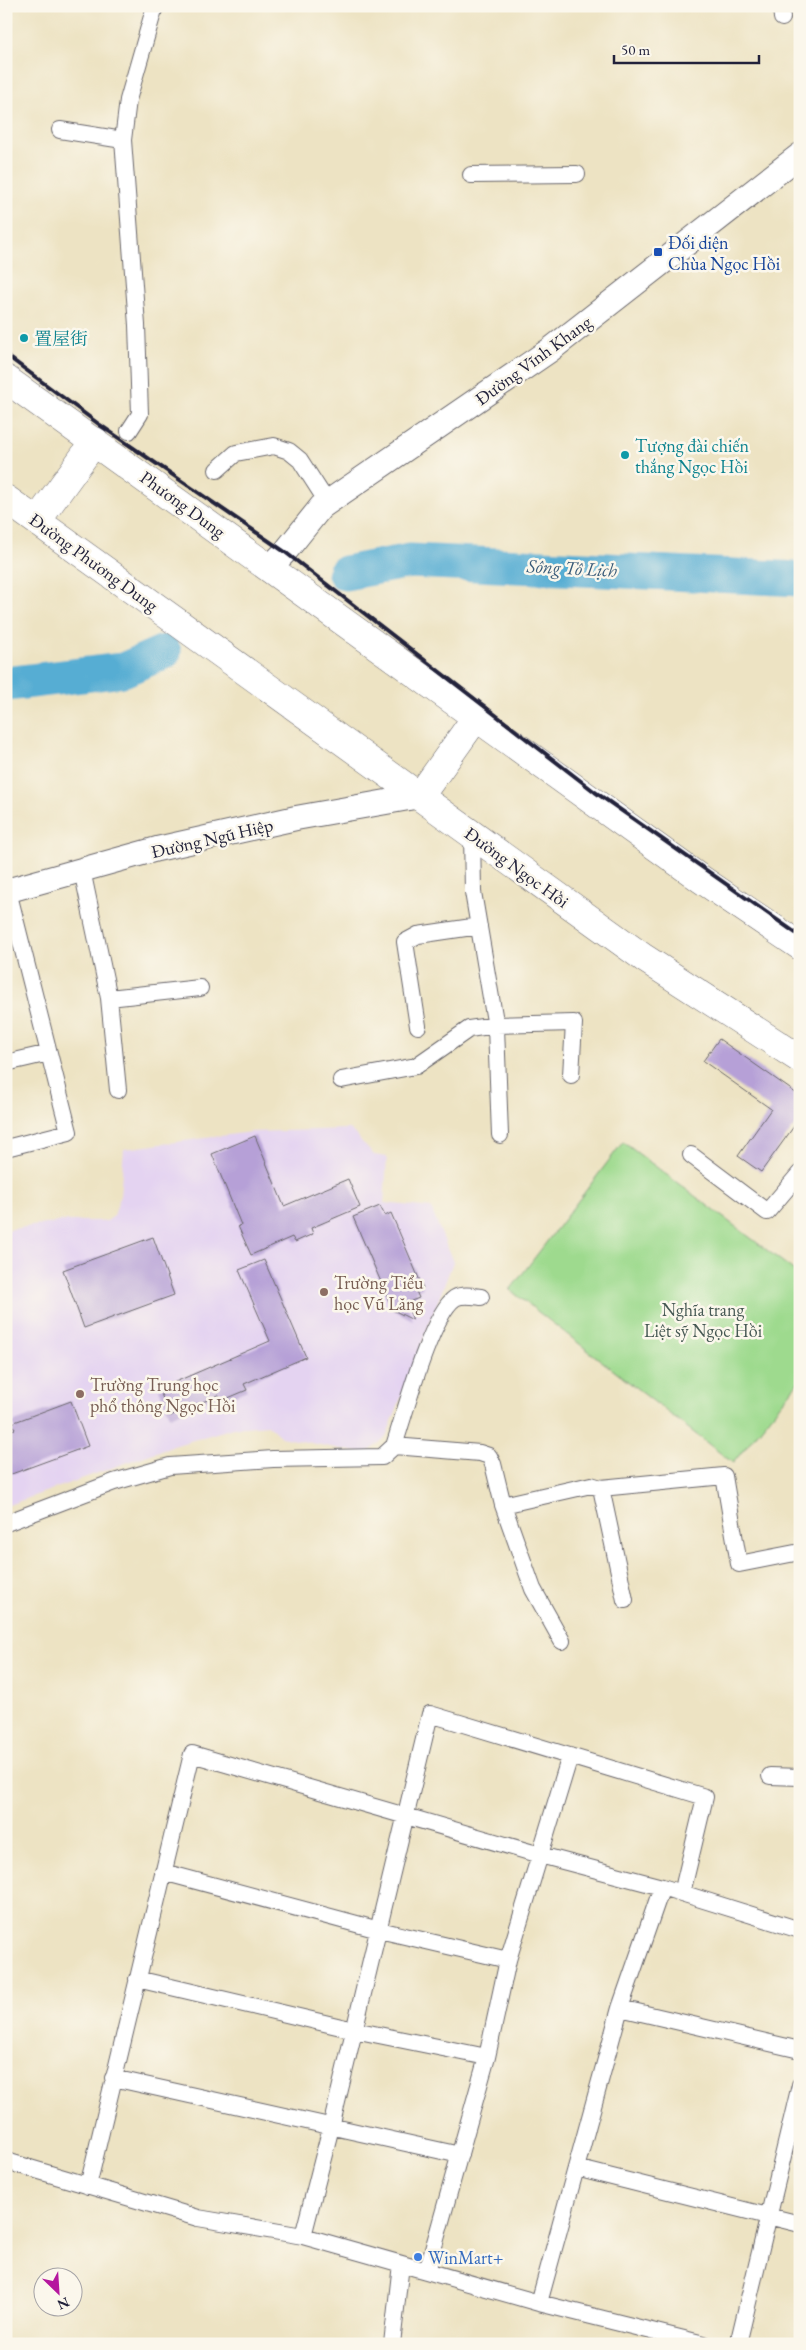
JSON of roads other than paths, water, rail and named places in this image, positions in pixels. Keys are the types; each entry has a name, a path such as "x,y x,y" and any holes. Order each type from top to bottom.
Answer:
{"highway":[{"path":"6,379 95,441 37,520"},
{"name":"Phương Dung","path":"95,441 477,716"},
{"name":"Đường Phương Dung","path":"6,499 240,667"},
{"name":"Đường Ngọc Hồi","path":"240,667 644,958 800,1059"},
{"path":"420,796 477,716 701,879 800,946"}],"street":[{"path":"129,431 140,414 137,325 123,140 128,100 155,6"},
{"path":"60,130 123,140"},
{"name":"Đường Vĩnh Khang","path":"270,567 286,552 327,502 550,350 800,156"},
{"path":"471,175 577,174"},
{"path":"217,470 236,453 274,446 289,451 300,460 327,502"},
{"name":"Đường Ngũ Hiệp","path":"7,891 157,849 287,820 420,796"},
{"path":"472,833 473,892 496,1025 500,1135"},
{"path":"82,870 109,998 118,1090"},
{"path":"6,1148 69,1132 7,891"},
{"path":"418,1026 405,942 418,935 479,926"},
{"path":"109,998 200,988"},
{"path":"341,1080 416,1066 469,1029 496,1025 574,1023 571,1075"},
{"path":"6,1063 49,1053"},
{"path":"691,1155 767,1212 800,1173"},
{"path":"6,1523 114,1482 170,1466 273,1459 382,1457 394,1446 432,1334 446,1308 455,1298 469,1295 481,1297"},
{"path":"394,1446 480,1453 489,1456 494,1464 503,1505 534,1589 562,1641"},
{"path":"503,1505 591,1485 601,1488 724,1476 739,1564 800,1552"},
{"path":"601,1488 625,1600"},
{"path":"303,2236 430,1714 705,1797 682,1893"},
{"path":"88,2186 192,1754 540,1855 662,1887 800,1930"},
{"path":"427,2271 487,2057 508,1960 570,1756"},
{"path":"770,1776 800,1777"},
{"path":"163,1872 378,1930 508,1960"},
{"path":"539,2303 620,2008 662,1887"},
{"path":"137,1979 354,2030 487,2057"},
{"path":"620,2008 800,2050"},
{"path":"113,2078 460,2155"},
{"path":"738,2344 800,2085"},
{"path":"6,2161 198,2218 303,2236 539,2303 704,2344"},
{"path":"576,2168 800,2224"},
{"path":"392,2344 401,2264"}],"waterway":[{"name":"Sông Tô Lịch","path":"345,573 410,561 800,579"},
{"name":"Sông Tô Lịch","path":"6,684 123,670 164,652"}],"railway":[{"path":"6,355 100,425 285,552 595,792 800,936"}],"place":[{"name":"Đối diện Chùa Ngọc Hồi","path":"658,252"},
{"name":"置屋街","path":"24,338"},
{"name":"Tượng đài chiến thắng Ngọc Hồi","path":"625,455"},
{"name":"Trường Tiểu học Vũ Lăng","path":"324,1292"},
{"name":"Trường Trung học phổ thông Ngọc Hồi","path":"80,1394"},
{"name":"WinMart+","path":"418,2257"}],"park label":[{"name":"Nghĩa trang Liệt sỹ Ngọc Hồi","path":"703,1319"}]}
